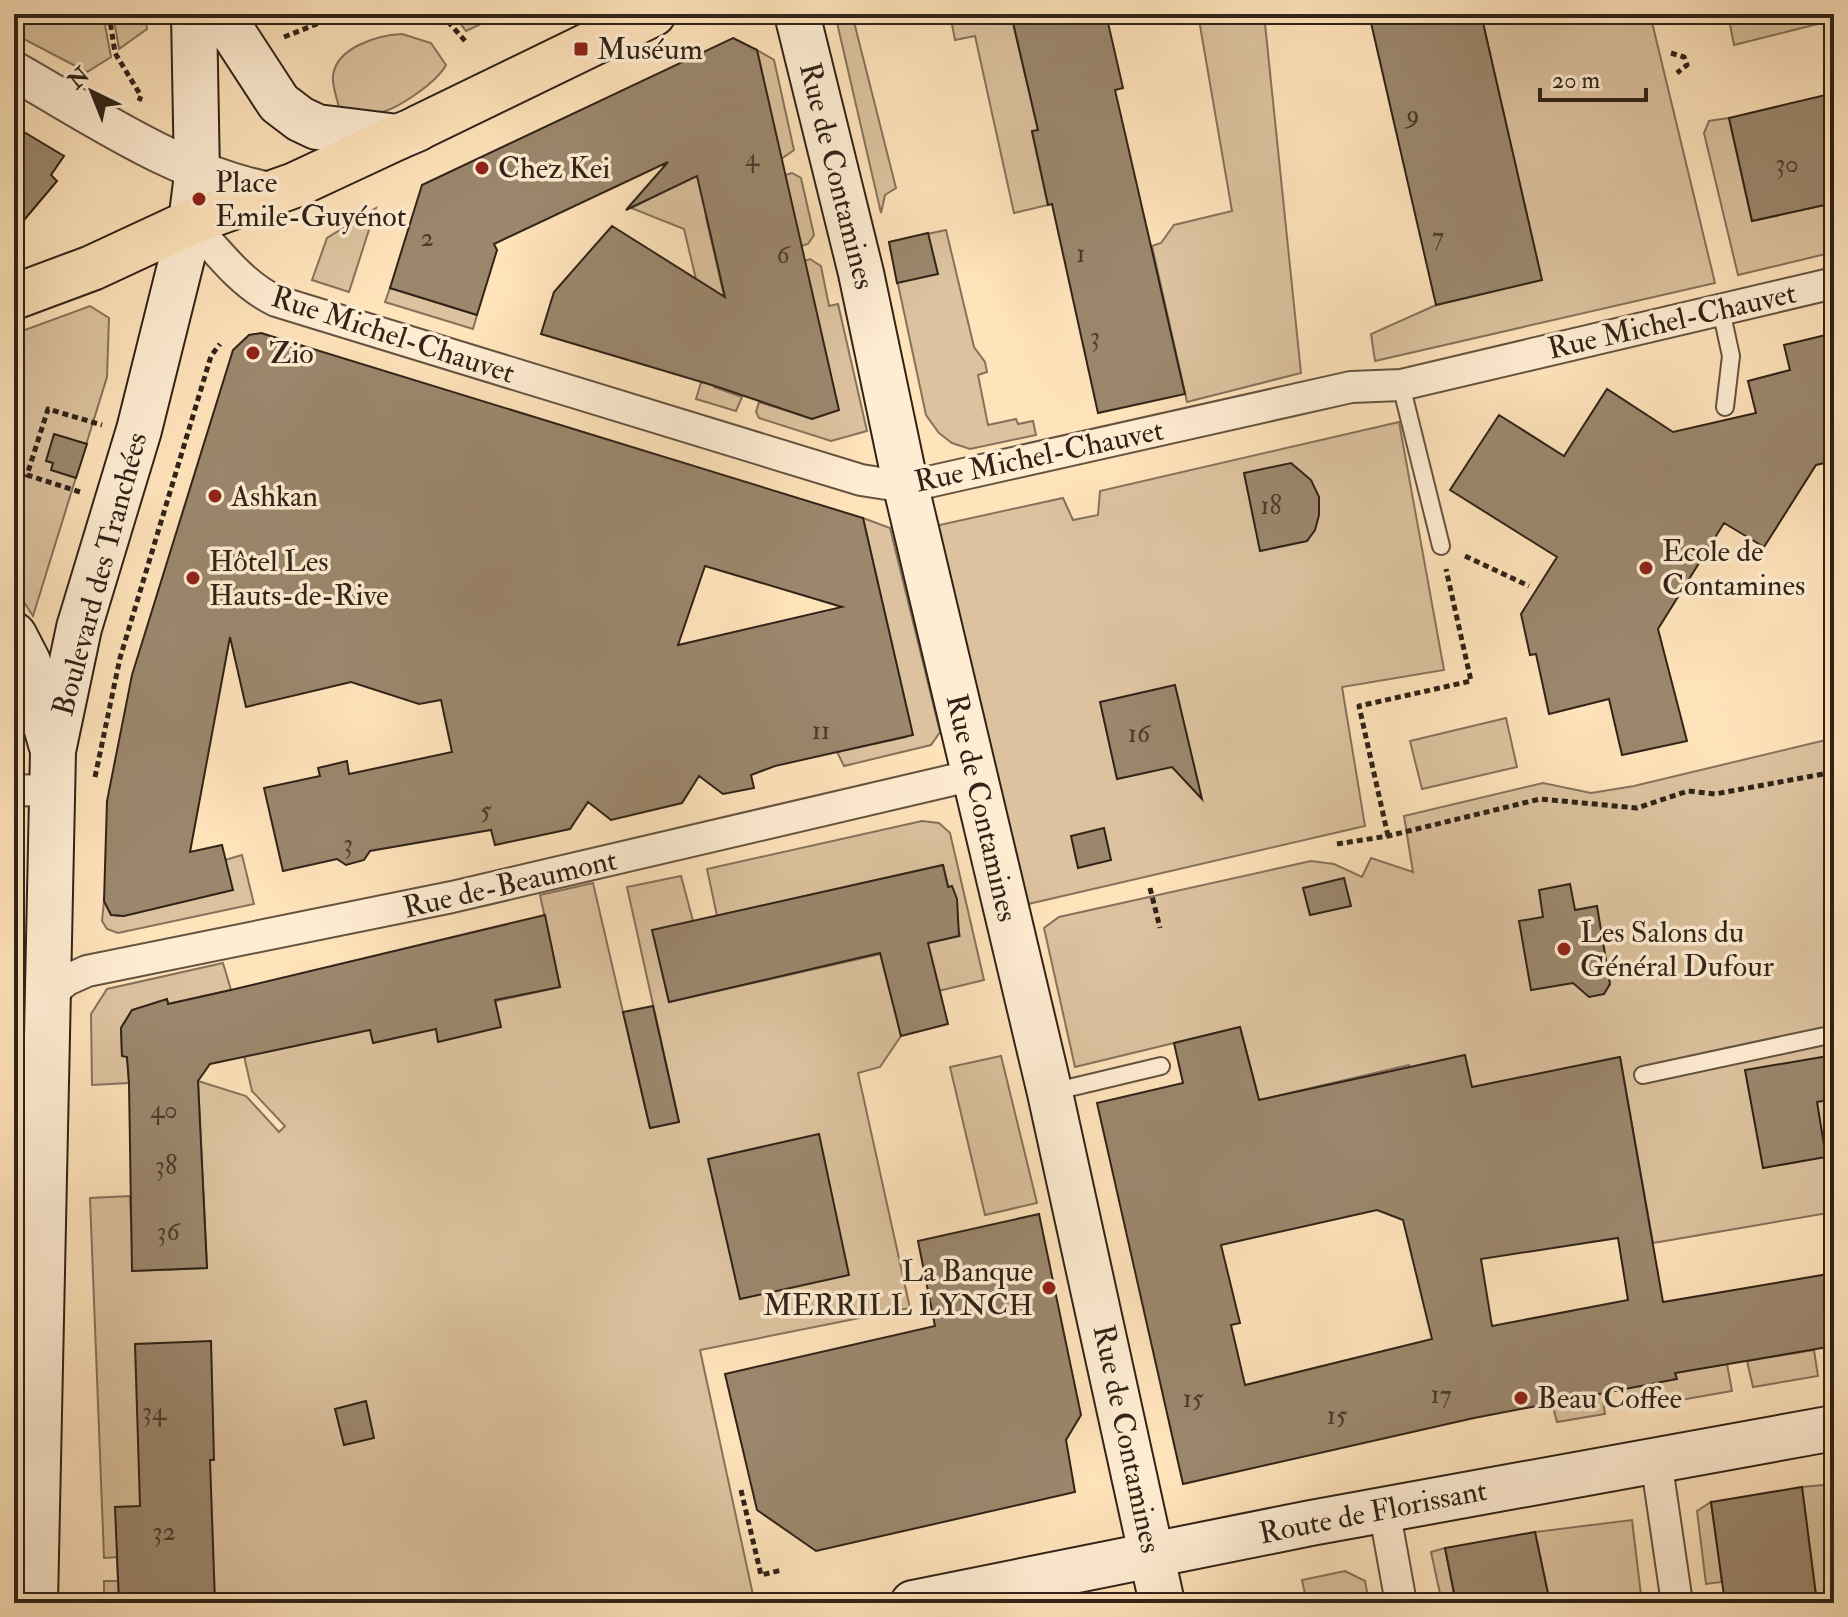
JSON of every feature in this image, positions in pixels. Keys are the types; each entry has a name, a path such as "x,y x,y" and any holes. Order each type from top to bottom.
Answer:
{"main road":[{"name":"Boulevard des Tranchées","path":"35,1603 27,1291 49,995 40,777 79,628 139,430 191,222 197,170 194,14"},
{"path":"221,14 286,110 317,127 408,133"},
{"path":"14,297 92,268 191,222 275,193 408,133 653,14"},
{"name":"Rue de Contamines","path":"797,14 861,273 906,487 1050,1093 1162,1603"},
{"path":"14,635 27,659 40,777"},
{"name":"Route de Florissant","path":"913,1603 1384,1509 1834,1428"}],"street":[{"path":"14,71 156,152 245,188 275,193"},
{"name":"Rue Michel-Chauvet","path":"191,222 232,269 260,293 276,301 846,475 906,487 1351,387 1401,385 1834,283"},
{"name":"Rue de-Beaumont","path":"49,995 67,980 87,971 467,894 974,775"},
{"path":"1656,1460 1677,1603"},
{"path":"1384,1509 1401,1603"}],"lane":[{"path":"1721,310 1731,356 1725,407"},
{"path":"1401,385 1441,546"},
{"path":"1643,1075 1834,1034"},
{"path":"1050,1093 1161,1066"}],"path":[{"path":"109,14 115,53 141,96"},
{"path":"277,41 342,14"},
{"path":"441,14 467,43"},
{"path":"1671,53 1684,57 1687,65 1677,73"},
{"path":"94,781 120,658 211,356 220,344"},
{"path":"82,492 27,475 48,409 103,426"},
{"path":"1441,546 1529,586"},
{"path":"1388,836 1359,706 1471,681 1441,546"},
{"path":"1337,844 1388,836 1540,799 1637,808 1688,791 1715,794 1834,772"},
{"path":"1150,888 1160,928"},
{"path":"741,1490 761,1575 782,1570"}],"shaded area":[{"path":"14,14 103,14 111,57 87,72 14,34"},
{"path":"113,14 145,14 147,29 119,49"},
{"path":"271,14 315,14 305,23 278,22"},
{"path":"453,14 502,14 466,31"},
{"path":"835,14 852,14 896,188 885,195 881,213"},
{"path":"950,14 1004,14 1007,24 1013,23 1038,130 1032,132 1048,205 1014,213 975,36 955,40"},
{"path":"1198,14 1264,14 1301,373 1187,402 1152,246 1161,243 1174,225 1232,211"},
{"path":"1481,14 1650,14 1715,283 1375,361 1371,334 1436,305 1541,280"},
{"path":"1728,14 1834,14 1834,20 1734,45"},
{"path":"402,34 431,43 446,65 441,72 416,94 386,111 369,113 339,108 333,76 342,57 360,44"},
{"path":"757,50 774,60 794,150 781,159"},
{"path":"1729,118 1752,221 1834,203 1834,252 1738,275 1704,133 1709,121"},
{"path":"699,124 706,217 731,327 714,387 742,397 736,411 696,399 712,346 684,229 631,208 673,187 657,151"},
{"path":"792,173 801,178 814,235 808,244 801,246 785,175"},
{"path":"376,208 349,292 312,280 327,238"},
{"path":"946,230 974,347 985,362 987,372 978,375 988,425 1016,419 1018,424 1033,421 1036,435 970,449 952,443 939,433 926,415 889,242"},
{"path":"810,259 821,266 829,306 838,304 867,431 831,441 759,418 756,412 759,402 812,419 838,410 804,261"},
{"path":"390,288 477,315 473,329 385,302"},
{"path":"90,306 109,318 107,377 33,616 14,587 14,334"},
{"path":"1399,422 1444,670 1342,687 1365,826 1024,905 935,526 1063,498 1073,520 1098,515 1100,491"},
{"path":"863,518 890,528 940,732 931,745 844,766 837,752 906,737 911,729"},
{"path":"1506,718 1517,767 1422,789 1410,741"},
{"path":"1834,738 1834,847 1831,856 1834,875 1834,1212 1653,1243 1620,1057 1417,1100 1409,1065 1259,1100 1240,1027 1075,1067 1044,928 1059,917 1311,861 1334,864 1362,877 1371,858 1413,872 1404,816 1543,783 1591,793 1634,786"},
{"path":"922,821 939,823 950,833 984,980 893,1002 901,1036 880,1067 858,1073 910,1308 700,1350 753,1595 724,1603 104,1603 104,1581 118,1581 117,1557 104,1558 90,1198 130,1196 133,1271 207,1268 198,1081 246,1096 279,1132 285,1126 252,1091 244,1056 560,987 540,895 593,883 650,1128 679,1122 627,887 681,876 693,921 653,931 669,1002 960,936 943,865 717,916 707,869"},
{"path":"242,855 254,904 118,933 107,929 102,921 104,901 111,914 118,916 232,890 225,860"},
{"path":"223,963 231,990 168,1004 167,999 132,1010 121,1028 122,1056 127,1057 129,1083 92,1085 91,1014 107,989"},
{"path":"1001,1056 1037,1203 985,1215 950,1067"},
{"path":"1814,1350 1818,1376 1753,1387 1747,1361"},
{"path":"1727,1364 1732,1391 1629,1409 1625,1388 1676,1378 1675,1373"},
{"path":"1602,1393 1605,1414 1557,1422 1552,1403"},
{"path":"1834,1484 1834,1603 1817,1603 1802,1487"},
{"path":"1711,1502 1722,1582 1706,1584 1697,1511"},
{"path":"1632,1520 1642,1603 1550,1603 1535,1532"},
{"path":"1445,1548 1456,1603 1442,1603 1431,1552"},
{"path":"1345,1571 1365,1581 1369,1603 1307,1603 1302,1580"}],"building":[{"path":"1011,14 1106,14 1123,88 1115,90 1185,394 1098,413 1052,204 1048,205 1032,131 1038,130"},
{"path":"1369,14 1481,14 1542,280 1436,305"},
{"path":"733,38 757,50 839,410 812,419 715,386 541,334 554,292 612,226 725,297 697,176 626,210 668,162 494,244 497,250 477,315 390,288 422,185"},
{"path":"1834,93 1834,203 1752,221 1729,118"},
{"path":"14,126 64,156 51,175 57,181 14,232"},
{"path":"928,233 938,274 897,283 889,242"},
{"path":"261,333 863,518 913,735 775,766 751,775 754,788 723,794 699,776 682,803 611,820 588,802 570,829 495,845 491,830 370,851 364,860 346,865 337,859 283,871 264,788 320,776 318,768 347,761 349,774 452,752 441,700 419,704 351,682 246,707 230,637 190,852 222,845 233,890 124,916 111,915 104,901 107,801 132,675 233,350 249,335","holes":["705,566 842,607 678,645"]},
{"path":"1834,333 1834,461 1816,465 1764,547 1724,523 1658,629 1687,741 1622,755 1609,699 1549,714 1536,654 1530,655 1521,614 1557,557 1450,490 1499,415 1564,456 1607,389 1673,432 1756,413 1748,381 1790,370 1784,345"},
{"path":"54,434 87,444 76,478 51,470 53,463 46,461"},
{"path":"1291,463 1311,480 1319,497 1315,530 1307,541 1260,551 1244,473"},
{"path":"1175,685 1202,799 1172,767 1117,779 1100,702"},
{"path":"1104,828 1111,860 1078,868 1071,836"},
{"path":"943,865 948,887 952,886 957,899 959,936 928,943 948,1024 901,1036 880,953 669,1002 652,930"},
{"path":"1344,878 1351,906 1310,915 1303,888"},
{"name":"Les Salons du Général Dufour","path":"1570,884 1575,910 1597,906 1610,984 1604,994 1589,997 1573,983 1531,990 1519,921 1543,917 1539,890"},
{"path":"545,915 560,987 495,1000 501,1027 438,1042 436,1029 373,1043 370,1030 210,1064 198,1081 207,1268 132,1271 129,1083 127,1057 122,1056 121,1028 132,1010 167,999 168,1004"},
{"path":"653,1006 679,1122 650,1128 623,1012"},
{"path":"1240,1027 1259,1100 1465,1055 1472,1087 1620,1057 1663,1302 1834,1273 1834,1346 1675,1373 1677,1379 1474,1418 1183,1484 1097,1103 1183,1083 1174,1043","holes":["1377,1210 1403,1220 1432,1339 1245,1385 1231,1325 1240,1323 1221,1245","1618,1238 1628,1300 1492,1326 1481,1259"]},
{"path":"1834,1055 1834,1099 1817,1102 1826,1157 1763,1168 1745,1070"},
{"path":"819,1134 849,1275 740,1299 708,1159"},
{"path":"1039,1214 1081,1415 1066,1440 1075,1492 816,1551 757,1510 725,1374 935,1326 918,1241"},
{"path":"211,1341 214,1460 210,1460 215,1603 119,1603 115,1507 140,1506 135,1344"},
{"path":"366,1401 374,1438 344,1445 335,1409"},
{"path":"1802,1487 1817,1603 1725,1603 1711,1502"},
{"path":"1535,1532 1550,1603 1456,1603 1445,1548"}],"place":[{"name":"Muséum","path":"581,49"},
{"name":"Chez Kei","path":"482,168"},
{"name":"Place Emile-Guyénot","path":"199,199"},
{"name":"Zio","path":"253,353"},
{"name":"Ashkan","path":"215,496"},
{"name":"Ecole de Contamines","path":"1646,568"},
{"name":"Hôtel Les Hauts-de-Rive","path":"193,578"},
{"name":"Les Salons du Général Dufour","path":"1564,949"},
{"name":"La Banque MERRILL LYNCH","path":"1049,1288"},
{"name":"Beau Coffee","path":"1521,1398"}]}
